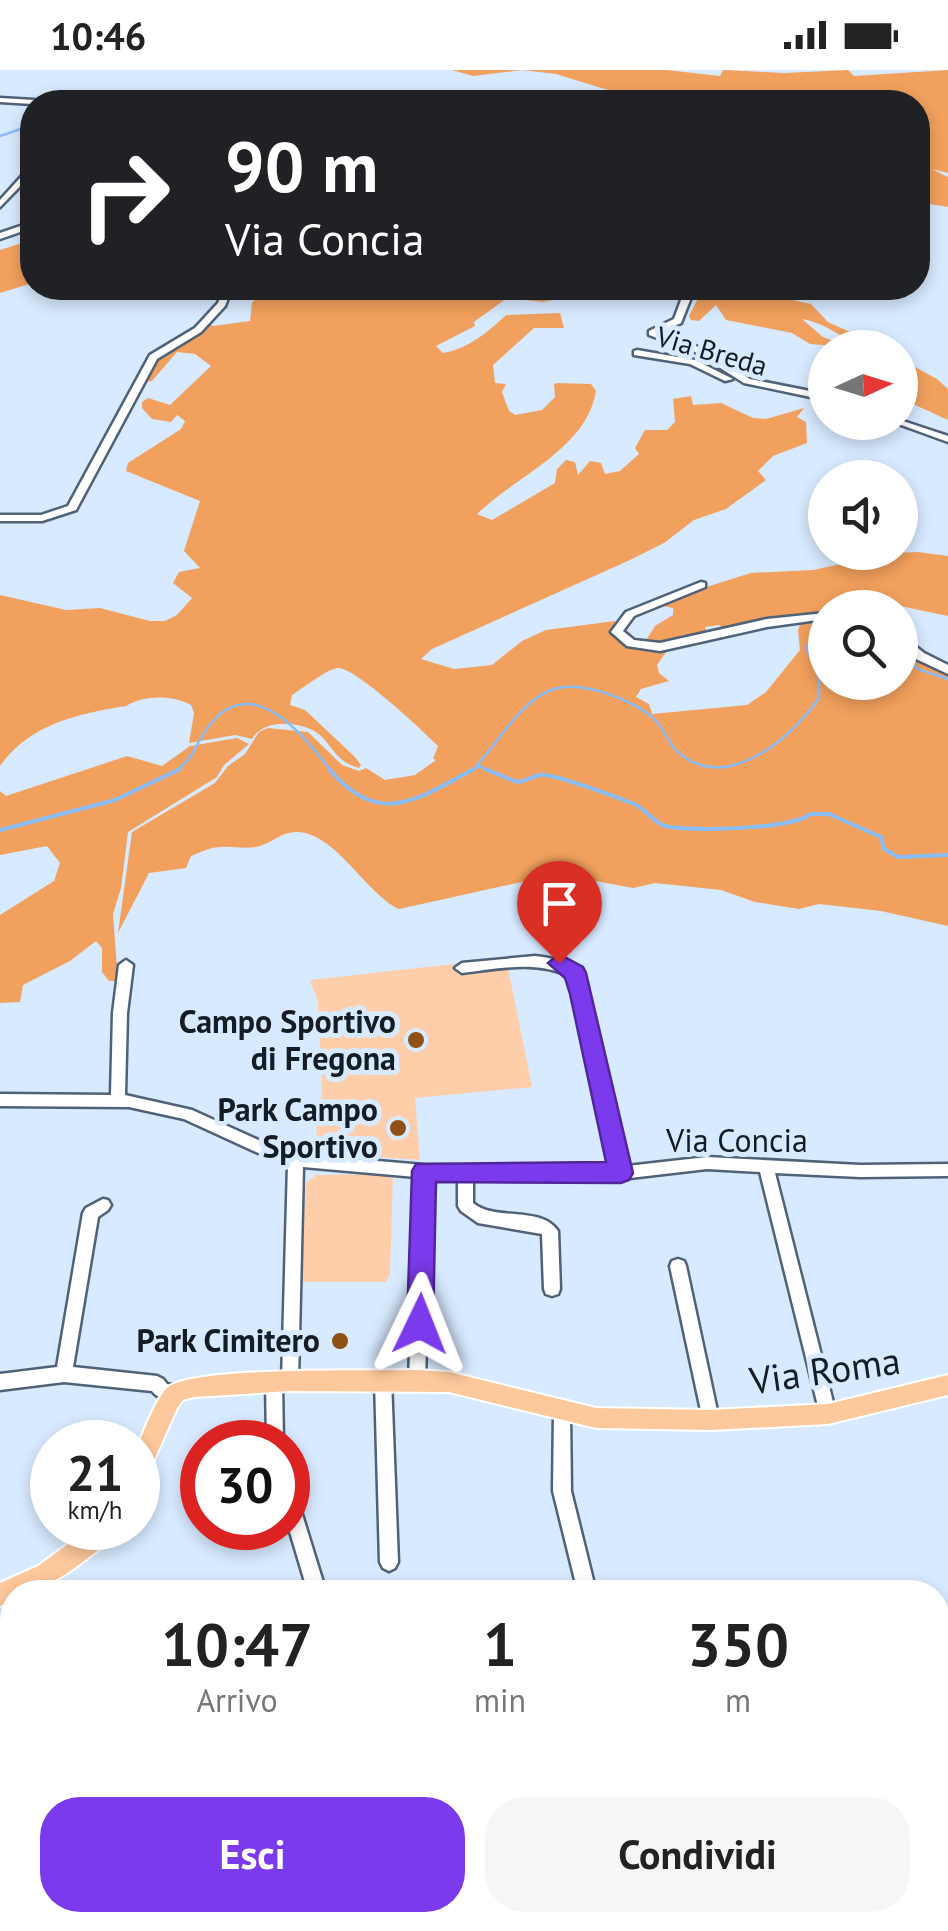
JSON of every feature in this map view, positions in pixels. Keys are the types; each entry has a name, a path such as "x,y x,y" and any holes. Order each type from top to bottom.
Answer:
{"main road":[{"name":"Via Roma","path":"176,1393 194,1387 282,1381 417,1380 486,1390 596,1418 712,1420 828,1414 948,1386"},
{"path":"158,1420 176,1393"},
{"path":"33,1580 78,1550"}],"street":[{"path":"0,205 20,183"},
{"path":"0,518 42,518 72,508 153,357 198,330 224,300"},
{"path":"686,300 678,321 652,334 698,350 736,376 776,390 808,395"},
{"name":"Via Breda","path":"636,353 692,362 751,388 776,390"},
{"path":"918,430 948,443"},
{"path":"701,585 630,614 617,632 631,644 660,646 808,618"},
{"path":"918,654 948,670"},
{"path":"462,968 520,962 559,963 575,973 621,1173"},
{"path":"124,1101 120,1013 126,965"},
{"name":"Via Concia","path":"0,1100 124,1101 187,1114 296,1160 424,1171 621,1173 685,1163 948,1170"},
{"path":"278,1420 296,1160"},
{"path":"766,1166 828,1414"},
{"path":"417,1380 424,1171"},
{"path":"466,1172 466,1206 478,1216 544,1226 550,1231 552,1289"},
{"path":"64,1374 90,1213 103,1205"},
{"name":"Via Roma","path":"678,1266 712,1420"},
{"path":"0,1382 64,1374 157,1384 162,1390 176,1393"},
{"path":"383,1380 389,1562"},
{"path":"562,1412 562,1491 584,1580"},
{"path":"304,1550 313,1580"}],"shaded area":[{"path":"452,70 522,70 473,76"},
{"path":"522,70 666,70 720,76 723,70 848,70 854,76 948,70 948,173 932,169 948,177 948,207 930,204 930,90 608,90 556,74"},
{"path":"20,244 20,287 0,293 0,250"},
{"path":"254,300 504,300 474,322 475,326 436,346 443,353 469,344 506,315 560,313 564,328 534,328 493,365 495,383 506,384 502,392 509,411 515,415 542,410 555,397 554,384 591,384 596,391 590,411 564,446 477,514 492,520 555,483 557,469 566,460 575,462 578,475 590,461 601,463 605,474 620,471 639,454 635,448 645,430 667,430 675,422 673,399 691,396 693,405 721,403 753,418 766,419 804,408 797,417 806,422 807,443 773,456 758,471 766,480 726,509 694,520 664,543 432,649 421,659 454,669 492,665 522,641 546,630 615,621 631,641 671,645 657,665 659,673 669,681 641,689 636,697 649,704 652,714 747,705 766,692 800,650 798,630 801,621 808,619 808,700 918,700 918,652 948,668 948,926 881,911 819,904 799,909 755,902 721,890 655,883 633,888 558,874 399,909 323,841 295,832 255,847 210,849 191,856 186,868 149,873 118,933 132,832 215,783 228,766 245,754 259,732 268,728 308,732 342,765 359,771 366,768 385,780 415,775 436,760 433,759 438,746 405,715 348,671 335,668 292,695 290,705 305,710 355,757 359,768 342,760 316,732 297,725 266,727 258,732 252,739 235,735 189,743 194,713 191,705 158,698 56,723 25,740 0,766 0,595 66,610 100,608 150,621 165,621 177,615 192,598 173,583 179,572 200,568 184,551 200,501 126,471 128,463 181,429 185,421 177,415 171,422 152,419 142,408 142,402 148,398 170,405 211,366 195,354 177,352 152,381 144,382 157,358 207,323 213,326 250,321"},
{"path":"697,300 792,300 811,304 828,322 846,330 831,330 802,319 815,330 808,330 808,343 792,333 726,320 716,305 699,321 689,316"},
{"path":"918,369 948,389 948,420 918,406"},
{"path":"918,552 948,556 948,616 918,610 918,590 808,590 808,615 726,630 719,625 705,627 707,635 673,643 645,642 655,626 673,615 673,608 652,604 751,573 918,570"},
{"path":"237,738 249,744 224,765 217,777 128,832 121,888 113,914 118,981 109,981 102,972 102,948 96,941 70,961 23,985 20,1002 0,1003 0,915 54,881 60,863 47,846 0,855 0,791 6,796 127,756 162,766 190,746"},
{"path":"506,958 532,1087 415,1098 420,1160 335,1154 317,1144 316,1104 322,1096 318,1002 310,980"},
{"path":"390,1174 390,1274 386,1282 299,1282 306,1183 316,1175"}],"waterway":[{"path":"0,136 20,129"},
{"path":"808,645 808,652"},
{"path":"918,669 948,679"},
{"path":"476,766 529,704 563,687 592,689 636,706 657,722 679,753 698,764 718,767 757,756 793,729 817,700"},
{"path":"176,771 188,760 213,721 230,708 246,704 279,716 331,771"},
{"path":"469,771 480,766 488,771"},
{"path":"176,771 180,769"},
{"path":"331,771 365,799 399,803 474,769"},
{"path":"485,769 517,782 539,775 570,781 634,804 665,826 740,828 829,814 881,837 884,849 898,857 948,855"},
{"path":"0,830 115,800 176,771"}],"place":[{"name":"Campo Sportivo di Fregona","path":"416,1040"},
{"name":"Park Campo Sportivo","path":"398,1128"},
{"name":"Park Cimitero","path":"340,1341"}],"route":[{"path":"420,1324 424,1171 621,1173 575,973 559,963"}]}
